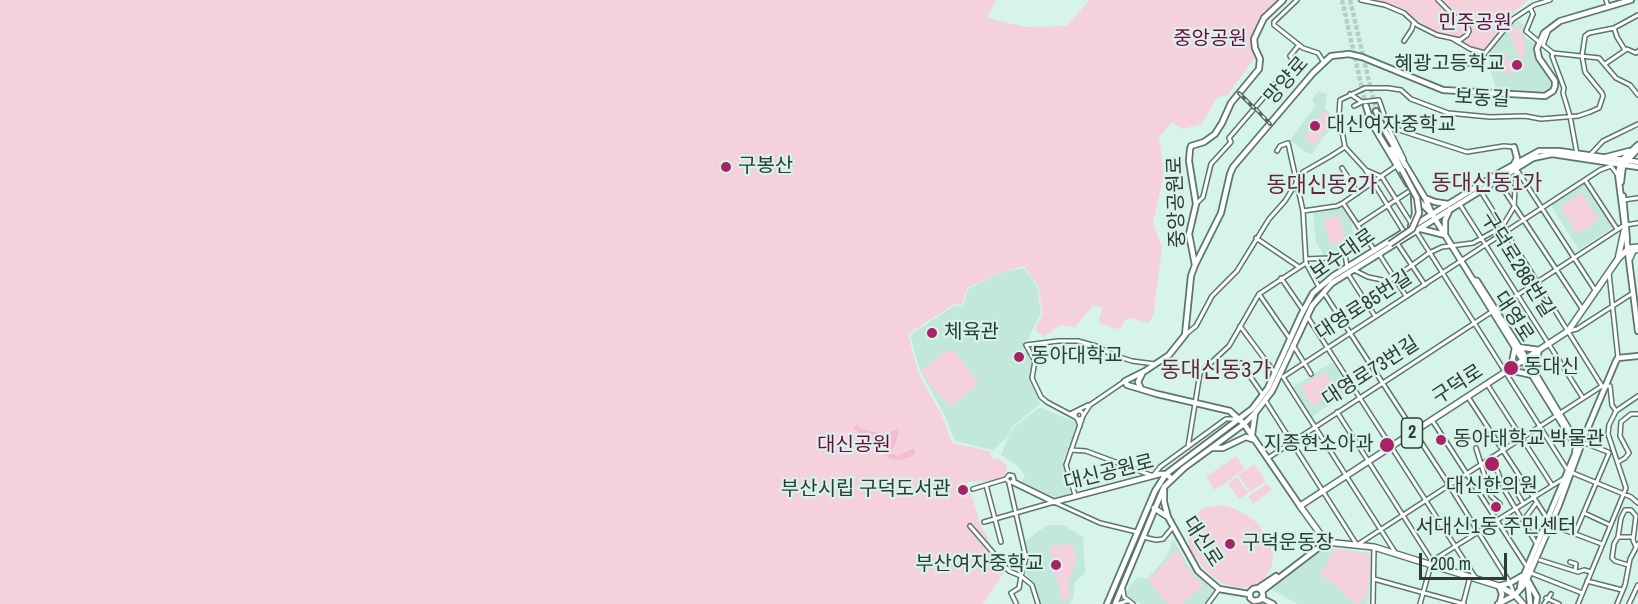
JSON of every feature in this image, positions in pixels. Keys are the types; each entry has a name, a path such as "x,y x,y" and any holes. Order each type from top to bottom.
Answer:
{"main road":[{"name":"중앙공원로","path":"1195,265 1189,234 1196,204 1189,161 1190,149 1191,146 1204,142 1215,134 1231,103 1259,69 1260,59 1253,44 1254,39 1264,18 1282,0"},
{"path":"1539,42 1550,27 1560,21 1631,0"},
{"name":"망양로","path":"1185,335 1191,276 1221,213 1233,167 1323,61 1338,54 1349,54 1443,90 1540,97 1553,91 1555,81 1539,58 1537,49 1539,42"},
{"name":"대영로","path":"1364,104 1371,122 1414,196 1433,216"},
{"path":"1332,283 1339,275 1412,229 1419,213 1417,198 1405,171 1388,145 1376,111"},
{"path":"1514,147 1521,153 1530,155"},
{"path":"1514,147 1517,158 1515,166"},
{"path":"1603,160 1636,149"},
{"path":"1621,167 1636,164 1636,149"},
{"path":"1636,149 1621,167 1626,232 1635,248 1630,258 1638,328"},
{"name":"보수대로","path":"1449,207 1497,180 1530,155 1539,151 1589,156 1621,167 1636,164"},
{"name":"보수대로","path":"1280,373 1290,339 1310,298 1347,267 1397,243 1414,228 1433,216 1515,166 1533,158 1544,155 1603,160"},
{"path":"1618,259 1626,232 1621,167"},
{"name":"대영로","path":"1405,171 1425,198 1452,247 1579,444"},
{"path":"1414,196 1414,228 1445,235 1445,220 1449,207 1425,198"},
{"name":"보수대로","path":"1107,604 1137,532 1166,474 1255,413 1280,373 1321,289 1354,270 1404,232 1433,216"},
{"name":"구덕로","path":"1300,506 1568,331 1618,259 1635,248"},
{"path":"1618,259 1626,255 1630,258"},
{"path":"1185,335 1178,346 1156,364 1125,381 1127,385 1230,411 1254,437 1326,542"},
{"path":"1517,347 1539,350 1533,373 1508,370 1517,347"},
{"path":"1500,604 1515,595 1520,588 1579,452 1579,444 1604,385 1618,358 1638,356"},
{"path":"1142,390 1138,386 1138,380 1145,371"},
{"name":"보수대로","path":"1116,604 1122,583 1164,487 1171,478 1242,422 1264,398"},
{"path":"1254,437 1255,413"},
{"path":"1211,448 1223,448 1246,437 1254,437"},
{"path":"1530,604 1527,573 1537,544 1549,523 1565,478 1570,472"},
{"name":"대신공원로","path":"1009,481 1054,502 1166,474 1171,478"},
{"path":"1164,487 1164,502 1168,517"},
{"path":"1294,498 1304,500 1316,496"},
{"name":"대신로","path":"1149,506 1168,517 1198,571 1219,589 1273,604"},
{"path":"1254,599 1260,590 1326,542 1374,547 1432,563 1499,586 1515,595 1523,604"},
{"path":"1499,586 1510,583 1527,573"},
{"path":"1527,573 1537,597 1536,604"},
{"path":"1499,586 1502,594 1500,604"},
{"path":"1254,599 1260,590"}],"street":[{"path":"1297,0 1274,22 1274,25 1299,45 1315,51 1323,61"},
{"path":"1361,0 1385,5 1404,13 1417,25 1437,35 1460,40 1469,31 1467,24 1454,16 1438,0"},
{"path":"1385,5 1386,0"},
{"path":"1455,60 1478,66 1479,59 1482,59 1513,19 1529,8 1550,0"},
{"path":"1606,0 1608,6"},
{"path":"1529,8 1533,14 1526,31 1539,42"},
{"path":"1582,56 1585,36 1589,33 1614,28 1638,15"},
{"path":"1404,41 1414,22"},
{"path":"1550,27 1543,45 1553,53 1599,58 1606,63 1616,78 1630,85 1638,95"},
{"path":"1614,28 1623,51"},
{"path":"1453,39 1470,50 1485,53"},
{"path":"1196,204 1203,197 1211,164 1231,142 1229,138 1294,63 1290,56 1299,45"},
{"path":"1606,63 1628,49 1636,53 1638,51"},
{"path":"1553,53 1552,56 1564,88 1563,93 1577,154"},
{"name":"보동길","path":"1350,94 1365,88 1388,88 1401,90 1411,99 1448,113 1490,117 1525,116 1541,119 1570,116 1590,112 1599,108 1602,102 1602,93 1585,72 1582,56"},
{"path":"1364,104 1350,94 1340,100 1338,106 1344,147 1365,169 1404,232"},
{"path":"1354,106 1379,100 1389,129 1404,158 1405,171"},
{"path":"1589,156 1596,147 1616,134 1630,126 1637,126"},
{"path":"1389,129 1396,129 1467,152 1504,146 1514,147"},
{"path":"1277,151 1280,146 1288,143 1303,211 1306,261 1321,289 1449,485 1510,583 1515,595"},
{"path":"1185,335 1196,326 1212,296 1237,271 1256,238 1285,201 1303,172 1344,147"},
{"path":"1600,170 1603,160"},
{"path":"1303,211 1343,203 1396,166"},
{"path":"1354,270 1368,277 1387,281 1394,279 1429,253 1442,247 1473,243 1502,227 1514,207 1515,166"},
{"path":"1515,166 1596,291"},
{"path":"1600,170 1611,166 1621,167"},
{"path":"1342,168 1358,193"},
{"path":"1365,169 1382,177 1474,324 1508,370 1539,426 1570,472 1631,496 1638,503"},
{"name":"대영로85번길","path":"1280,373 1327,348 1600,170"},
{"path":"1333,186 1348,177"},
{"path":"1497,180 1583,310"},
{"path":"1585,180 1617,229"},
{"path":"1358,225 1411,190"},
{"path":"1480,190 1568,331 1604,385 1610,387 1612,405 1617,411"},
{"path":"1623,200 1638,198"},
{"path":"1343,203 1406,296"},
{"name":"구덕로286번길","path":"1459,203 1583,398"},
{"path":"1626,232 1638,224"},
{"name":"대영로73번길","path":"1267,458 1617,229 1626,232"},
{"path":"1256,238 1299,267"},
{"path":"1397,243 1425,285"},
{"path":"1188,447 1200,373 1229,346 1259,294 1306,261 1345,254 1347,267"},
{"path":"1609,272 1618,358"},
{"path":"1631,273 1638,272"},
{"path":"1348,274 1375,316"},
{"path":"1281,278 1303,310"},
{"path":"1259,294 1290,339"},
{"path":"1568,331 1577,329 1613,306 1635,296"},
{"path":"1307,316 1456,547 1473,578 1463,604 1374,579"},
{"path":"1240,326 1280,373 1396,554"},
{"path":"1083,416 1080,419 1077,418 1041,397 1033,382 1035,362 1026,345 1078,341 1132,361 1156,364"},
{"path":"1031,353 1032,347 1038,343"},
{"path":"1293,345 1311,374"},
{"path":"1241,363 1357,545 1604,385"},
{"path":"1070,414 1090,405 1125,381"},
{"path":"1487,384 1552,485"},
{"path":"1578,604 1626,485 1608,429 1617,411 1638,396"},
{"path":"1468,397 1549,523 1602,544"},
{"path":"1075,496 1066,465 1083,416 1090,405"},
{"path":"1078,411 1082,412 1083,416"},
{"path":"1078,411 1076,414 1080,426"},
{"path":"1337,412 1432,563"},
{"path":"1618,462 1629,453 1620,436 1621,422 1631,414 1638,414"},
{"path":"1071,450 1086,451 1153,477 1160,467 1226,419 1242,422"},
{"path":"1432,420 1497,520 1527,573 1582,593"},
{"path":"1579,444 1615,454"},
{"path":"1476,448 1491,496 1500,504"},
{"path":"1575,533 1609,453"},
{"path":"1492,457 1505,491 1537,544"},
{"path":"1420,604 1432,563 1565,478"},
{"path":"1509,479 1523,503"},
{"path":"974,489 1009,481 1014,512 1026,558 1019,588 1011,593 1016,603"},
{"path":"987,485 1001,542"},
{"name":"대신공원로","path":"984,522 1054,502 1101,523 1137,532"},
{"path":"1523,521 1537,502"},
{"path":"1617,604 1623,590 1628,565 1637,546 1633,537 1637,519 1634,512 1628,510 1621,518 1612,558 1628,565"},
{"path":"1584,513 1610,525"},
{"path":"970,525 1009,571 1021,576 1032,585 1038,604"},
{"path":"1143,537 1163,539 1173,527"},
{"path":"1618,537 1633,537"},
{"path":"1373,604 1374,547"},
{"path":"1540,560 1575,571 1591,572"},
{"path":"1569,562 1576,564 1575,571"},
{"path":"1587,581 1623,590"},
{"path":"1122,583 1122,594 1127,601 1133,604"},
{"path":"1629,604 1638,585"},
{"path":"1208,604 1219,589"},
{"path":"1544,604 1546,598 1551,594"},
{"path":"1546,598 1559,604"},
{"path":"1116,604 1127,601"}],"shaded area":[{"path":"1517,20 1524,25 1526,38 1535,44 1536,54 1552,79 1552,90 1547,93 1541,95 1496,88 1491,73 1490,51 1504,31"},
{"name":"대신여자중학교","path":"1319,91 1327,94 1325,109 1330,113 1329,132 1312,154 1307,153 1290,140 1316,105 1312,100"},
{"path":"1584,182 1613,227 1579,250 1550,204"},
{"path":"1343,205 1351,218 1355,249 1326,258 1316,243 1313,212"},
{"path":"1024,268 1037,286 1041,314 1026,342 1023,342 1024,351 1033,363 1029,372 1029,380 1040,404 1011,428 1009,435 993,450 955,441 944,414 920,371 910,335 954,306 963,306 968,289 1003,272"},
{"path":"1332,362 1351,390 1310,418 1292,388"},
{"path":"1040,407 1074,420 1078,425 1063,460 1071,489 1068,495 1057,498 1022,482 1025,475 1016,465 1001,455 1012,429"},
{"path":"857,425 862,429 884,434 899,429 892,450 887,449 898,456 914,448 915,453 900,460 891,459 872,441 858,437 859,433 853,427"},
{"name":"부산여자중학교","path":"1047,525 1063,525 1083,537 1085,573 1075,582 1073,598 1069,604 1040,604 1035,586 1026,573 1028,558 1024,542"},
{"path":"1174,541 1188,565 1214,591 1208,600 1205,604 1142,604 1132,600 1125,592 1138,577 1147,579 1164,560 1171,542"},
{"path":"1322,547 1371,553 1369,602 1367,604 1297,604 1271,589 1271,585"}],"green space":[{"path":"0,0 996,0 987,18 1025,27 1066,26 1090,0 1281,0 1262,17 1251,38 1255,57 1228,95 1217,97 1202,124 1182,129 1172,122 1159,137 1164,174 1153,223 1162,248 1153,316 1148,323 1133,318 1125,320 1118,329 1101,324 1099,319 1103,308 1093,306 1075,327 1061,325 1043,337 1035,329 1043,314 1038,286 1024,266 1002,272 967,288 962,305 954,304 908,334 918,372 943,418 952,443 989,451 991,458 997,460 998,458 1007,469 1003,480 967,482 981,526 1005,571 983,604 0,604"},
{"name":"민주공원","path":"1370,0 1528,0 1515,11 1486,48 1480,50 1440,35 1405,12"},
{"path":"1521,27 1526,56 1521,58 1512,42 1510,28"},
{"path":"1505,52 1514,74 1499,72 1495,63 1499,53"},
{"path":"1324,110 1328,114 1326,130 1313,145 1304,138"},
{"path":"1581,193 1599,219 1578,234 1560,207"},
{"path":"1340,216 1345,241 1330,245 1324,219"},
{"path":"953,349 979,384 950,406 941,394 938,395 921,371 948,350 949,352"},
{"path":"1325,372 1336,391 1312,406 1301,387"},
{"path":"1236,456 1245,469 1215,490 1206,477"},
{"path":"1254,464 1266,481 1250,492 1238,475"},
{"path":"1237,477 1248,493 1239,499 1228,484"},
{"path":"1267,483 1272,490 1253,504 1248,497"},
{"name":"구덕운동장","path":"1222,505 1236,509 1250,517 1259,525 1268,539 1273,556 1272,565 1266,578 1254,586 1238,588 1222,583 1207,572 1192,552 1188,540 1193,518 1203,508"},
{"path":"1068,543 1074,548 1076,562 1068,582 1069,599 1062,600 1049,547"},
{"path":"1177,549 1187,568 1203,585 1182,604 1168,604 1148,581"},
{"path":"1335,549 1370,555 1368,589 1366,596 1358,604 1320,573"}],"tunnel":[{"path":"1342,0 1366,106"},
{"path":"1350,0 1376,111"}],"railway":[{"path":"1239,93 1254,108"},
{"path":"1256,109 1270,124"}],"place":[{"name":"혜광고등학교","path":"1517,65"},
{"name":"대신여자중학교","path":"1315,126"},
{"name":"구봉산","path":"726,167"},
{"name":"체육관","path":"932,333"},
{"name":"동아대학교","path":"1019,357"},
{"name":"동대신","path":"1511,368"},
{"name":"동아대학교 박물관","path":"1441,440"},
{"name":"지종현소아과","path":"1387,445"},
{"name":"대신한의원","path":"1492,464"},
{"name":"부산시립 구덕도서관","path":"963,490"},
{"name":"서대신1동 주민센터","path":"1496,507"},
{"name":"구덕운동장","path":"1230,544"},
{"name":"부산여자중학교","path":"1056,565"}],"district":[{"name":"동대신동1가","path":"1487,184"},
{"name":"동대신동2가","path":"1322,186"},
{"name":"동대신동3가","path":"1216,371"}],"park label":[{"name":"중앙공원","path":"1210,40"},
{"name":"대신공원","path":"854,446"}]}
